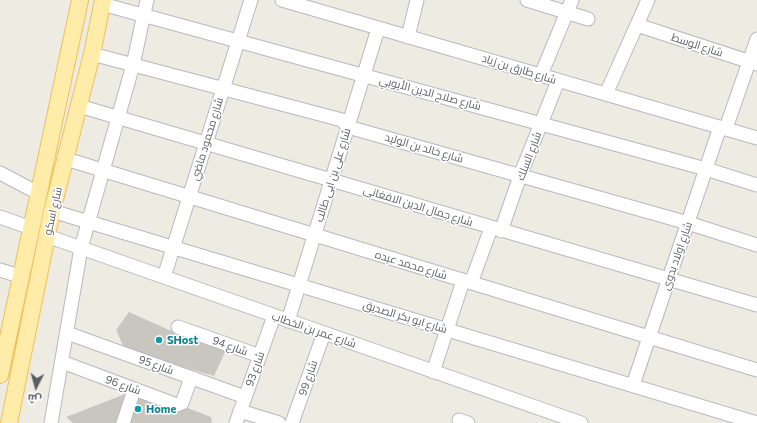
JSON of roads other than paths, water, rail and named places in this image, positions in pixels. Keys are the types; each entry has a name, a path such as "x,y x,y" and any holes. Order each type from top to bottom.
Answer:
{"main road":[{"name":"شارع اسكو","path":"0,375 80,0"},
{"name":"شارع اسكو","path":"9,423 52,211 92,54 102,2"}],"street":[{"path":"51,423 81,248 133,65 147,0"},
{"name":"شارع محمود ماضي","path":"164,277 251,0"},
{"name":"شارع طارق بن زياد","path":"282,0 757,138"},
{"path":"408,37 417,0"},
{"path":"527,0 588,19"},
{"path":"541,75 572,0"},
{"path":"606,94 648,0"},
{"name":"شارع صلاح الدين الأيوبي","path":"102,2 238,41 706,169 757,185"},
{"name":"شارع الوسط","path":"637,25 753,63"},
{"name":"شارع على بن ابى طالب","path":"288,321 378,28"},
{"name":"شارع اولاد بدوى","path":"633,385 706,169 753,63 757,39"},
{"name":"شارع خالد بن الوليد","path":"92,54 342,120 348,127 688,223 757,245"},
{"name":"شارع السلك","path":"433,372 447,330 467,282 496,229 520,176 558,81"},
{"name":"شارع جمال الدين الافغانى","path":"79,106 757,305"},
{"name":"شارع محمد عبده","path":"66,159 757,370"},
{"path":"0,173 38,193"},
{"name":"شارع ابو بكر الصديق","path":"52,211 752,422"},
{"path":"0,217 31,228"},
{"name":"شارع عمر بن الخطاب","path":"47,236 577,422"},
{"path":"0,270 22,277"},
{"name":"شارع 93","path":"238,417 274,316"},
{"name":"شارع 94","path":"178,327 260,356"},
{"name":"شارع 95","path":"67,333 245,397"},
{"name":"شارع 99","path":"292,423 324,333"},
{"name":"شارع 96","path":"62,362 134,390 179,405 182,403 191,378"},
{"path":"123,423 134,390"},
{"path":"238,417 279,423"}],"place":[{"name":"SHost","path":"159,340"},
{"name":"Home","path":"138,409"}]}
